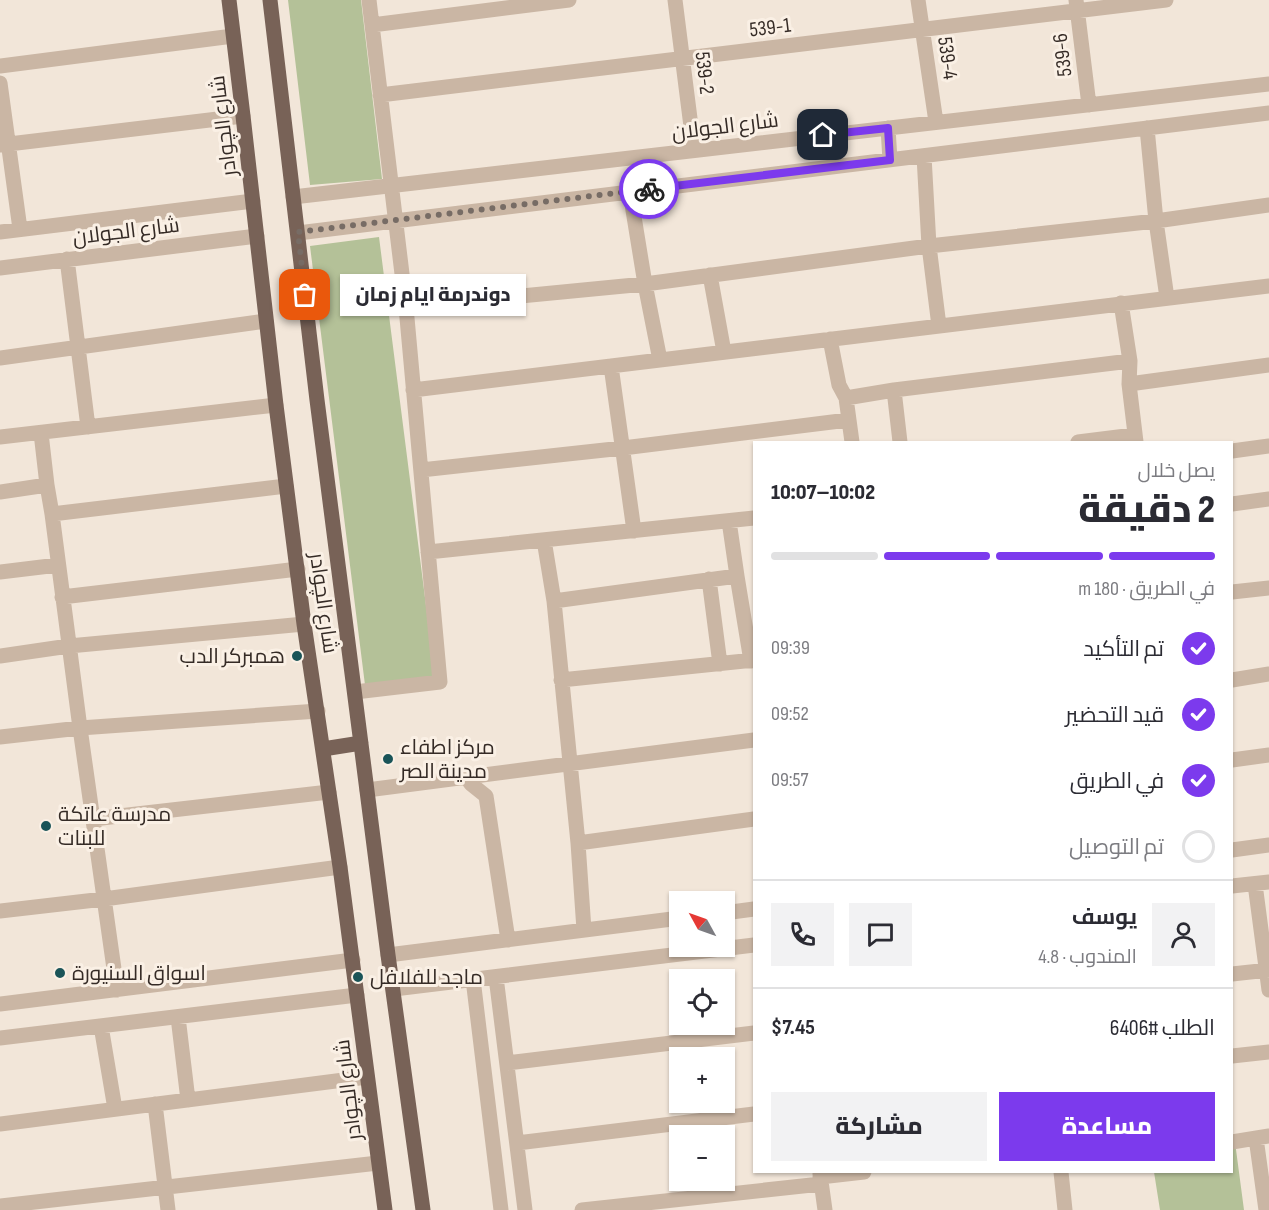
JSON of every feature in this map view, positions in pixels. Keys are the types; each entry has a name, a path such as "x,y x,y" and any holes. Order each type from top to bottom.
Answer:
{"main road":[{"name":"شارع الچوادر","path":"229,0 286,486 353,960 385,1210"},
{"name":"شارع الچوادر","path":"270,0 317,400 423,1210"},
{"path":"323,749 361,743"}],"street":[{"path":"354,692 440,682 406,307 369,0"},
{"path":"372,25 569,0"},
{"name":"539-2","path":"675,0 694,150"},
{"name":"539-4","path":"918,0 936,122"},
{"name":"539-1","path":"380,95 923,30 1077,5 1166,0"},
{"name":"539-6","path":"1077,5 1089,105"},
{"path":"0,66 233,36"},
{"path":"0,83 4,144 20,229"},
{"name":"شارع الجولان","path":"293,197 1269,84"},
{"path":"298,232 1269,113"},
{"path":"4,144 243,116"},
{"path":"888,128 890,160"},
{"path":"1147,128 1156,220 1167,298"},
{"path":"924,156 929,246 939,326"},
{"path":"630,192 660,360"},
{"name":"شارع الجولان","path":"0,232 253,201"},
{"path":"406,307 645,284 929,246 1269,205"},
{"name":"شارع الجولان","path":"0,268 257,236"},
{"path":"68,259 88,427"},
{"path":"710,275 724,352"},
{"path":"413,390 1269,286"},
{"path":"1097,441 1135,439 1129,384 1130,361 1121,303"},
{"path":"0,358 266,321"},
{"path":"830,339 839,386 846,398 852,441"},
{"path":"846,398 1130,361"},
{"path":"1129,384 1269,365"},
{"path":"611,366 634,531"},
{"path":"894,390 900,441"},
{"path":"0,437 276,405"},
{"path":"421,470 848,420"},
{"path":"42,433 62,597 117,990"},
{"path":"1233,451 1269,446"},
{"path":"0,492 47,485"},
{"path":"52,514 286,486"},
{"path":"1233,504 1269,499"},
{"path":"428,552 753,519"},
{"path":"561,680 753,660 736,576 729,521"},
{"path":"544,540 554,601 578,843 584,930"},
{"path":"0,573 58,565"},
{"path":"62,597 298,569"},
{"path":"554,601 736,576"},
{"path":"709,579 720,664"},
{"path":"1233,592 1269,588"},
{"path":"0,656 69,646 304,624"},
{"path":"1233,680 1269,674"},
{"path":"0,737 80,728 318,711"},
{"path":"367,790 753,740"},
{"path":"1233,760 1269,755"},
{"path":"466,777 486,796 508,940"},
{"path":"93,819 329,792"},
{"path":"578,843 753,819"},
{"path":"1233,850 1269,845"},
{"path":"0,911 340,867"},
{"path":"1233,886 1262,883 1269,990"},
{"path":"735,912 753,909"},
{"path":"388,955 669,919"},
{"path":"394,989 753,945"},
{"path":"0,1004 353,960"},
{"path":"1233,974 1268,970"},
{"path":"496,977 525,1210"},
{"path":"473,979 501,1210"},
{"path":"0,1038 357,995"},
{"path":"178,1017 188,1100"},
{"path":"101,1026 115,1109"},
{"path":"507,1063 753,1033"},
{"path":"1233,1056 1269,1052"},
{"path":"0,1124 367,1077"},
{"path":"155,1104 168,1210"},
{"path":"517,1143 753,1114"},
{"path":"1233,1142 1262,1137 1266,1210"},
{"path":"0,1206 378,1163"},
{"path":"582,1210 857,1173"},
{"path":"1061,1173 1065,1210"},
{"path":"820,1178 825,1210"}],"green space":[{"path":"288,0 361,0 382,179 310,185"},
{"path":"379,237 435,676 365,685 310,246"},
{"path":"1233,1142 1235,1142 1244,1210 1160,1210 1154,1173 1233,1173"}],"way so far":[{"path":"305,295 298,232 649,189"}],"place":[{"name":"دوندرمة ايام زمان","path":"305,295"},
{"name":"همبركر الدب","path":"297,656"},
{"name":"مركز اطفاء مدينة الصر","path":"388,759"},
{"name":"مدرسة عاتكة للبنات","path":"46,826"},
{"name":"اسواق السنيورة","path":"60,973"},
{"name":"ماجد للفلافل","path":"358,977"}],"route":[{"path":"649,189 890,160 888,128 823,135"}]}
